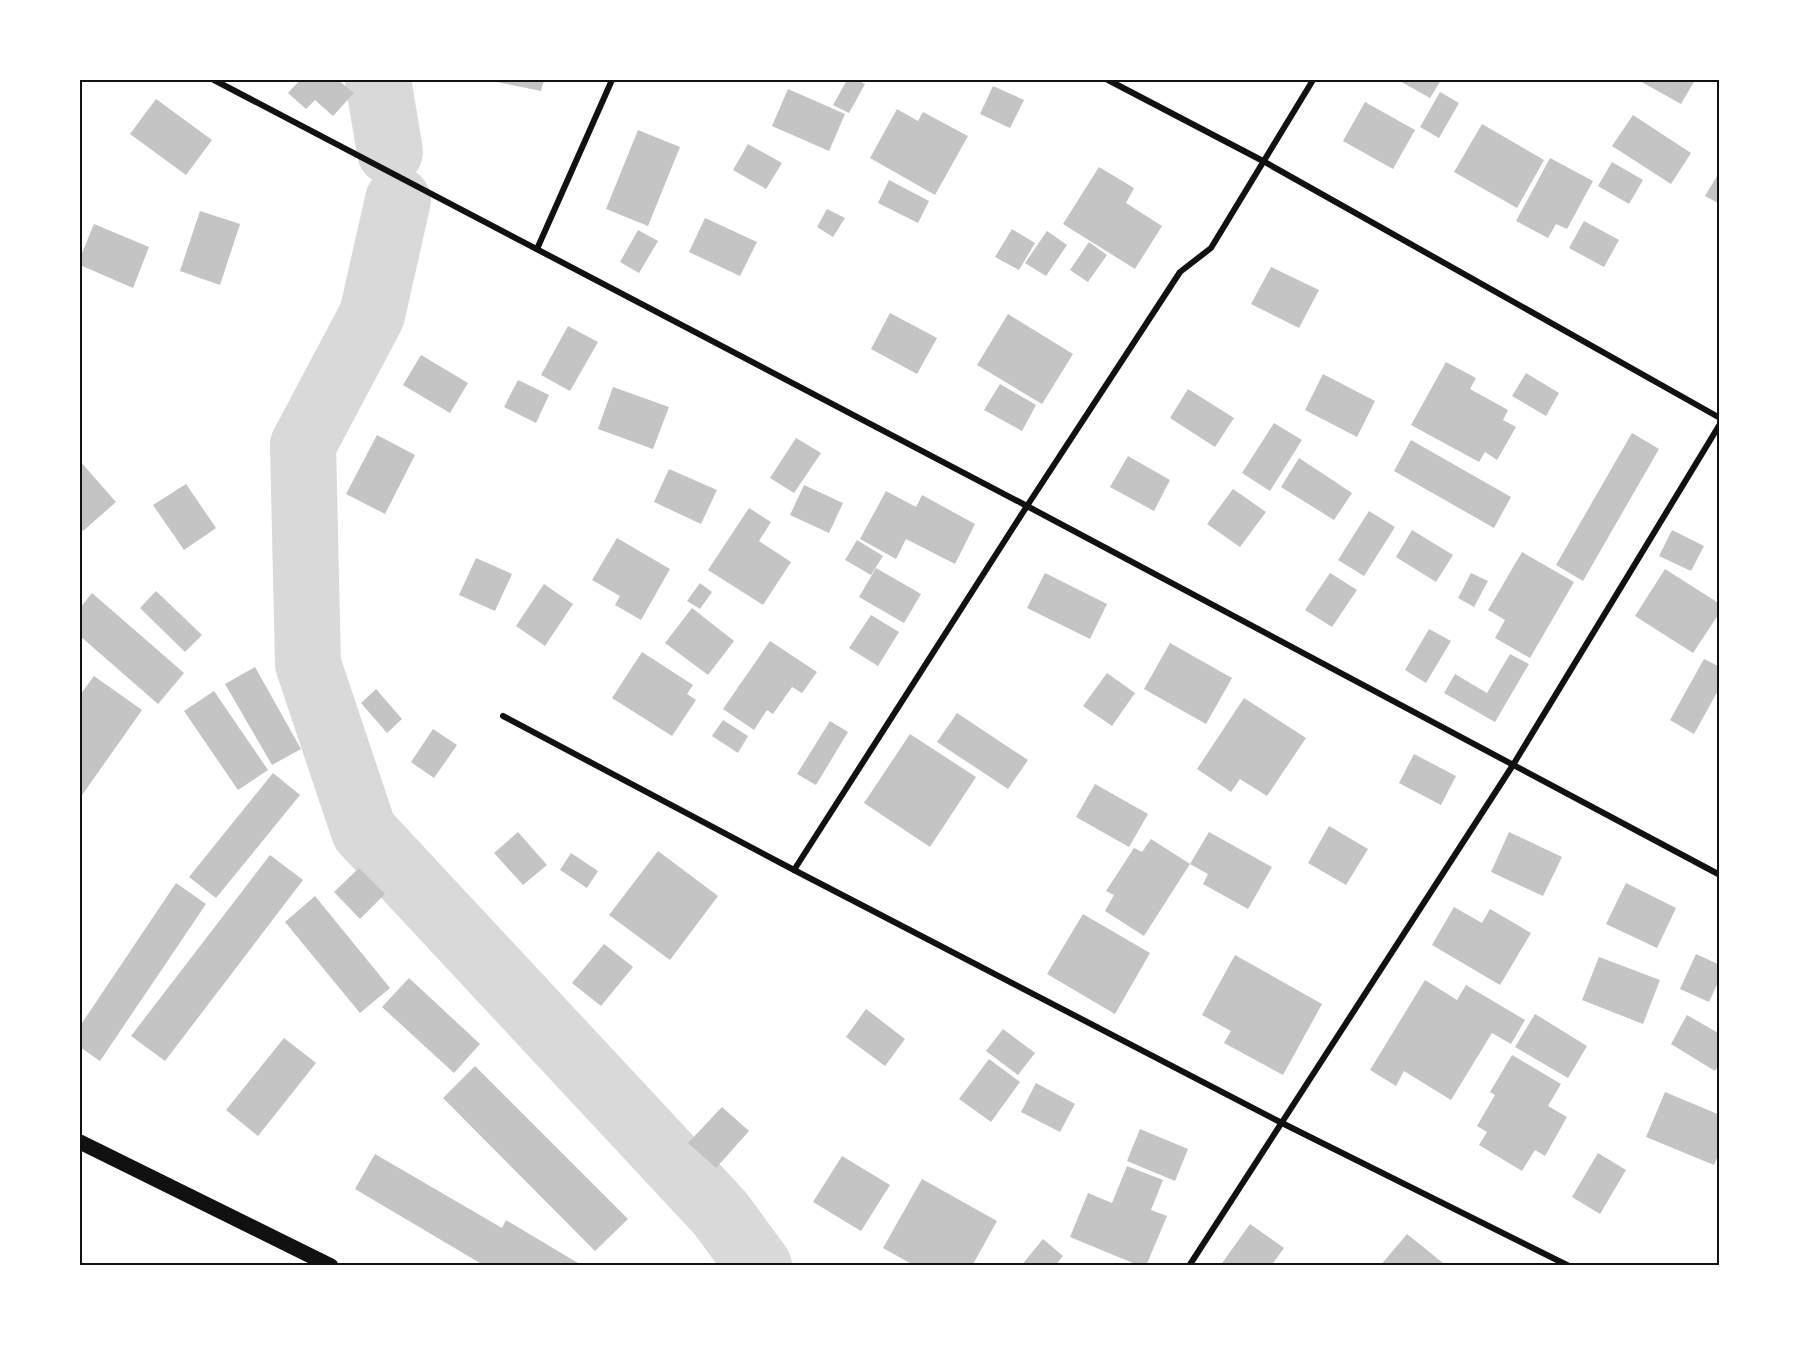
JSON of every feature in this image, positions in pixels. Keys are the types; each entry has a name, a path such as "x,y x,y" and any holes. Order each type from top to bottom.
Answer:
{"main road":[{"path":"80,1142 331,1266"}],"street":[{"path":"214,80 1027,506 1719,875"},
{"path":"537,249 612,80"},
{"path":"1108,80 1263,161 1719,418"},
{"path":"794,870 1180,272 1211,248 1313,80"},
{"path":"1189,1266 1513,765 1719,424"},
{"path":"503,716 1282,1123 1569,1266"}],"building":[{"path":"300,80 338,80 354,93 333,116 315,100 306,109 288,93"},
{"path":"492,80 544,80 541,91"},
{"path":"847,80 857,80 865,84 849,113 833,105"},
{"path":"1398,80 1441,80 1430,98"},
{"path":"1638,80 1695,80 1681,104"},
{"path":"993,86 1024,100 1010,128 980,114"},
{"path":"788,89 845,114 829,151 772,126"},
{"path":"1440,92 1459,103 1439,138 1420,127"},
{"path":"156,99 212,140 186,175 130,134"},
{"path":"1365,102 1415,130 1393,169 1343,141"},
{"path":"897,109 918,121 923,112 968,136 935,195 870,158"},
{"path":"1633,115 1691,153 1671,184 1612,146"},
{"path":"1482,124 1544,160 1517,208 1454,172"},
{"path":"638,130 680,147 648,226 606,209"},
{"path":"748,144 782,163 766,189 733,170"},
{"path":"1550,158 1593,181 1567,229 1556,224 1548,238 1516,221"},
{"path":"1612,162 1643,180 1629,204 1598,186"},
{"path":"1099,167 1134,188 1126,203 1162,226 1135,269 1063,224"},
{"path":"1720,171 1720,204 1705,196"},
{"path":"889,180 929,201 918,223 878,203"},
{"path":"827,209 845,218 833,237 817,227"},
{"path":"200,211 240,224 220,285 180,271"},
{"path":"705,218 757,242 740,276 689,252"},
{"path":"1584,221 1619,240 1604,267 1569,248"},
{"path":"94,224 149,247 133,288 80,265 80,258"},
{"path":"1012,229 1035,243 1019,270 995,257"},
{"path":"638,230 658,241 639,273 620,262"},
{"path":"1047,231 1067,245 1046,276 1025,263"},
{"path":"1089,242 1107,255 1088,282 1070,270"},
{"path":"1271,267 1319,290 1299,328 1251,304"},
{"path":"890,313 937,338 917,374 871,349"},
{"path":"1008,314 1073,354 1042,404 977,365"},
{"path":"568,326 598,342 570,391 541,375"},
{"path":"421,355 468,383 450,413 403,385"},
{"path":"1446,362 1476,378 1470,389 1508,410 1503,420 1516,427 1497,460 1485,452 1479,462 1411,425"},
{"path":"1526,373 1559,393 1546,416 1512,396"},
{"path":"1323,374 1375,401 1357,437 1305,410"},
{"path":"518,380 549,395 536,423 504,407"},
{"path":"1000,384 1036,405 1022,431 984,410"},
{"path":"613,387 669,407 653,449 598,429"},
{"path":"1188,389 1234,418 1215,447 1170,418"},
{"path":"1274,423 1302,440 1270,491 1242,473"},
{"path":"1632,433 1659,449 1583,581 1556,565"},
{"path":"377,435 415,455 385,514 346,494"},
{"path":"796,438 821,453 794,493 770,478"},
{"path":"1411,440 1511,497 1494,528 1394,471"},
{"path":"1128,456 1170,480 1154,511 1110,487"},
{"path":"1299,458 1352,493 1334,520 1281,487"},
{"path":"80,461 116,502 83,531 80,527"},
{"path":"669,469 717,490 701,524 654,502"},
{"path":"186,484 216,528 184,550 153,505"},
{"path":"804,485 843,503 829,533 790,515"},
{"path":"1233,489 1266,512 1240,547 1207,524"},
{"path":"886,491 916,507 922,495 975,524 955,564 906,539 896,559 860,539"},
{"path":"749,508 771,522 759,541 791,562 763,605 708,570"},
{"path":"1369,511 1395,527 1364,576 1338,560"},
{"path":"1412,530 1453,555 1436,582 1396,557"},
{"path":"1672,530 1704,546 1691,571 1659,556"},
{"path":"617,538 670,569 641,620 615,605 620,596 592,580"},
{"path":"857,540 883,556 871,575 845,560"},
{"path":"1522,552 1574,582 1530,658 1495,638 1505,620 1488,610"},
{"path":"476,558 512,574 495,611 459,595"},
{"path":"876,568 921,594 904,623 859,597"},
{"path":"1665,569 1720,604 1720,612 1693,653 1635,616"},
{"path":"1045,573 1107,604 1090,639 1027,608"},
{"path":"1330,573 1357,590 1332,627 1305,610"},
{"path":"1471,573 1488,581 1474,607 1458,598"},
{"path":"700,583 712,592 700,609 687,601"},
{"path":"544,584 573,604 545,646 516,626"},
{"path":"156,591 202,635 185,652 140,608"},
{"path":"92,593 184,673 158,704 80,636 80,608"},
{"path":"692,608 734,641 708,675 665,643"},
{"path":"871,615 899,632 878,666 849,648"},
{"path":"1429,629 1451,641 1426,683 1405,670"},
{"path":"770,641 817,672 802,693 792,687 773,714 767,710 754,730 723,709"},
{"path":"1170,643 1232,678 1206,724 1144,689"},
{"path":"642,652 693,685 687,694 696,700 672,736 612,698"},
{"path":"1510,654 1529,664 1495,722 1444,693 1455,674 1487,693"},
{"path":"1704,659 1720,667 1720,687 1694,734 1670,720"},
{"path":"255,667 301,749 272,765 225,684"},
{"path":"1107,673 1135,693 1112,726 1083,706"},
{"path":"94,676 142,710 80,798 80,695"},
{"path":"376,689 402,719 387,733 361,703"},
{"path":"214,691 268,770 238,790 184,711"},
{"path":"1244,698 1306,738 1267,796 1240,779 1231,792 1197,769"},
{"path":"957,713 1028,760 1008,789 937,742"},
{"path":"723,720 748,736 738,753 712,736"},
{"path":"830,721 848,732 816,785 797,774"},
{"path":"433,729 457,745 434,778 411,762"},
{"path":"910,734 976,777 930,847 864,803"},
{"path":"1414,754 1456,776 1441,805 1399,783"},
{"path":"273,773 300,795 216,898 189,877"},
{"path":"1095,784 1148,814 1129,847 1076,817"},
{"path":"1329,826 1368,849 1346,885 1308,863"},
{"path":"518,832 547,865 523,885 494,853"},
{"path":"1209,832 1272,867 1248,909 1203,884 1208,874 1190,864"},
{"path":"1509,832 1562,857 1543,896 1491,872"},
{"path":"1151,839 1190,864 1144,936 1105,911 1114,895 1106,891 1134,848 1142,852"},
{"path":"658,851 718,896 670,960 609,915"},
{"path":"571,853 598,871 587,888 560,870"},
{"path":"270,855 303,880 165,1061 131,1036"},
{"path":"359,868 385,894 360,919 334,892"},
{"path":"176,883 206,904 100,1061 80,1047 80,1026"},
{"path":"1626,883 1676,908 1657,948 1606,924"},
{"path":"315,896 390,988 360,1013 285,922"},
{"path":"1454,907 1482,923 1490,909 1531,933 1500,985 1432,945"},
{"path":"1083,914 1150,953 1115,1014 1047,974"},
{"path":"604,944 633,967 601,1006 572,983"},
{"path":"1696,954 1720,965 1720,978 1709,1002 1680,989"},
{"path":"1235,955 1322,1004 1283,1075 1224,1043 1231,1031 1202,1015"},
{"path":"1599,957 1660,980 1643,1024 1582,1000"},
{"path":"409,978 480,1044 454,1073 382,1007"},
{"path":"1425,980 1457,1000 1466,985 1525,1020 1511,1044 1492,1033 1451,1100 1404,1071 1396,1086 1370,1070"},
{"path":"866,1009 905,1039 885,1066 846,1037"},
{"path":"1535,1014 1587,1046 1568,1078 1515,1047"},
{"path":"1687,1015 1720,1034 1720,1063 1715,1071 1671,1044"},
{"path":"1003,1029 1035,1053 1018,1075 986,1051"},
{"path":"284,1038 316,1063 258,1136 226,1110"},
{"path":"1512,1055 1561,1084 1548,1106 1567,1117 1545,1156 1535,1150 1522,1171 1479,1145 1487,1132 1477,1126 1495,1095 1490,1092"},
{"path":"989,1059 1020,1082 991,1122 959,1099"},
{"path":"475,1066 628,1219 595,1251 443,1098"},
{"path":"1036,1083 1075,1104 1060,1132 1021,1112"},
{"path":"1665,1092 1720,1115 1720,1151 1714,1165 1646,1137"},
{"path":"722,1107 749,1131 716,1168 688,1143"},
{"path":"1140,1129 1188,1149 1175,1181 1127,1161"},
{"path":"1598,1153 1626,1170 1600,1214 1572,1197"},
{"path":"375,1154 502,1228 506,1220 583,1266 485,1266 355,1189"},
{"path":"842,1156 890,1185 861,1231 813,1202"},
{"path":"1127,1166 1163,1180 1151,1210 1167,1216 1146,1266 1140,1266 1070,1237 1088,1193 1112,1203"},
{"path":"922,1179 997,1221 972,1266 915,1266 883,1248"},
{"path":"1250,1224 1284,1248 1271,1266 1220,1266"},
{"path":"1407,1234 1443,1263 1441,1266 1380,1266"},
{"path":"1043,1239 1063,1256 1055,1266 1021,1266"}],"waterway":[{"path":"378,80 390,152"},
{"path":"398,200 372,315 303,445 308,664 364,831 720,1213 759,1266"}]}
